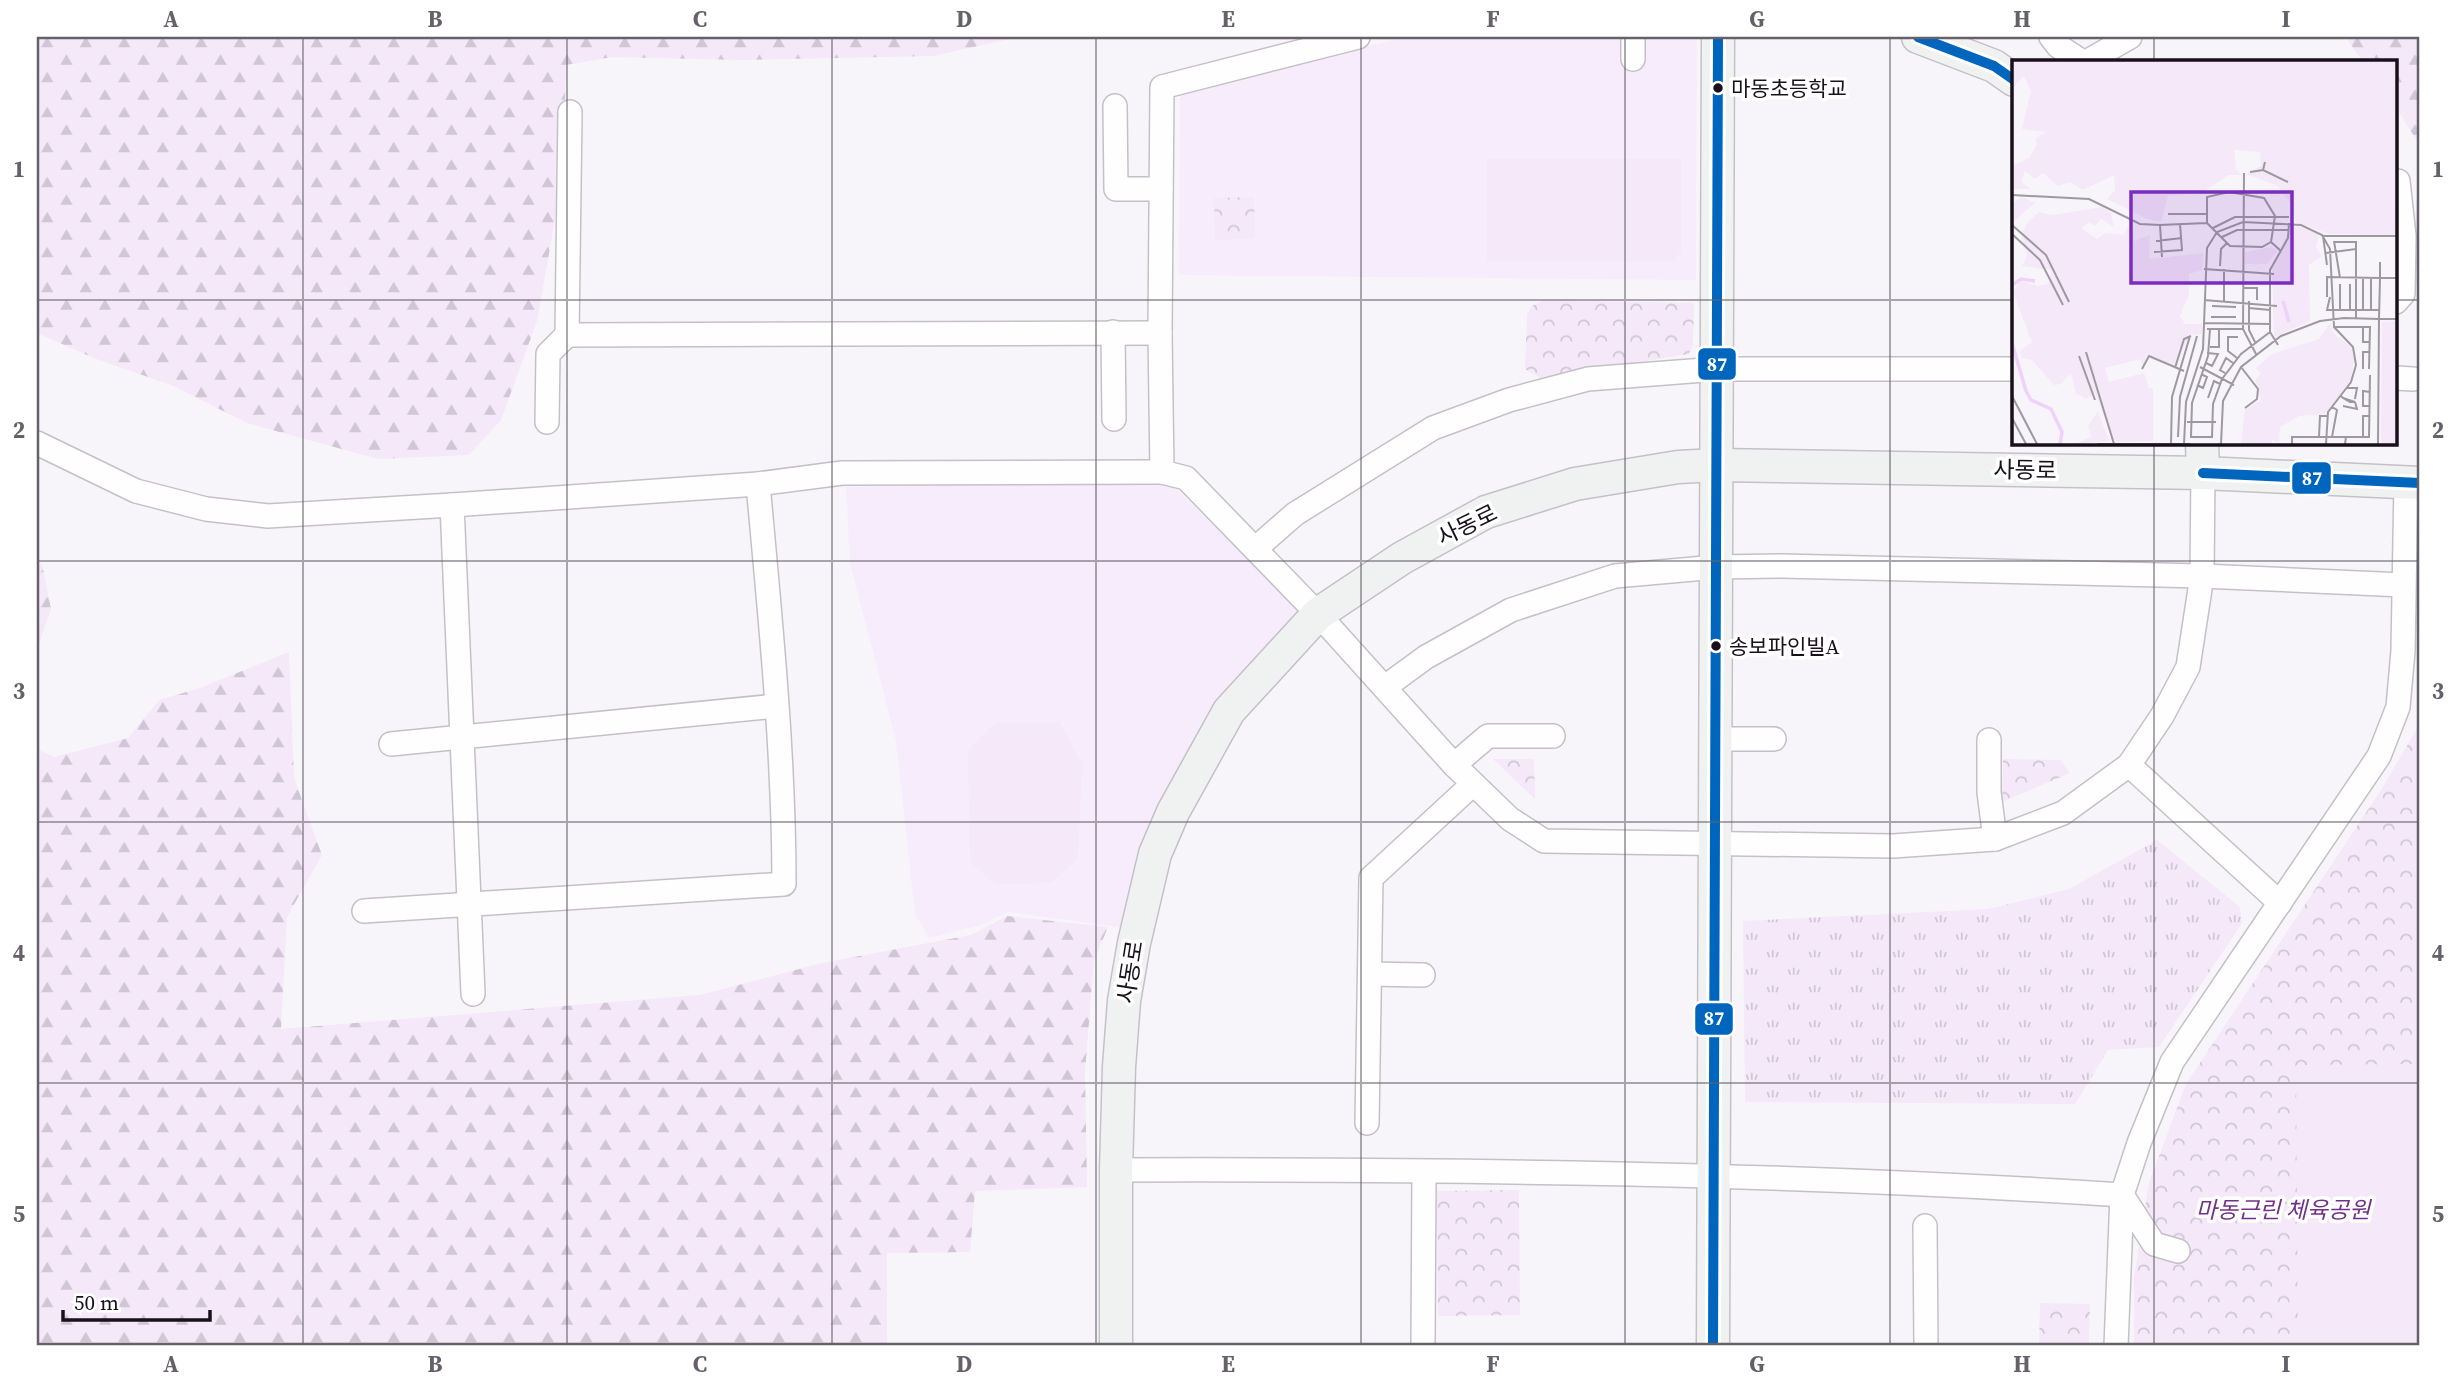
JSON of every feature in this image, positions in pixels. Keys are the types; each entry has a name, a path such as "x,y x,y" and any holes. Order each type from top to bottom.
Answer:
{"street":[{"path":"1162,472 1162,87 1357,37"},
{"path":"1713,1346 1718,37"},
{"path":"1918,37 1994,66 2012,79"},
{"path":"2051,37 2080,60"},
{"path":"2090,60 2130,37"},
{"path":"2123,60 2143,37"},
{"path":"1115,106 1116,189 1161,189"},
{"path":"547,422 548,354 567,334 570,112"},
{"path":"2398,300 2403,294 2404,236 2399,181"},
{"path":"1113,332 1115,419"},
{"path":"567,334 1160,332"},
{"path":"1255,549 1295,514 1360,471 1433,428 1509,400 1588,379 1717,369 2012,369"},
{"path":"37,443 136,491 206,509 268,516 758,484 842,472 1162,472 1186,478 1318,614 1454,765 1510,819 1544,841 1893,846 1995,839 2063,813 2129,765 2162,716 2188,667 2202,576 2202,458"},
{"name":"사동로","path":"1116,1346 1116,1170 1124,1001 1134,943 1155,854 1179,800 1229,711 1318,614 1402,558 1486,512 1575,484 1640,471 1717,465 2202,458 2413,482"},
{"path":"2116,1346 2122,1195 2139,1143 2172,1062 2379,756 2399,707 2403,651 2403,584 2413,482"},
{"path":"364,911 784,884 776,706 758,484"},
{"path":"452,505 473,994"},
{"path":"1385,687 1426,657 1511,610 1615,576 1716,567 1781,566 2202,576 2403,584"},
{"path":"391,744 776,706"},
{"path":"1454,765 1489,736 1553,736"},
{"path":"1716,739 1774,739"},
{"path":"1989,740 1989,792 1995,839"},
{"path":"2129,765 2280,903"},
{"path":"1367,1123 1371,878 1473,784"},
{"path":"1370,974 1423,975"},
{"path":"1116,1170 1714,1177 1986,1186 2122,1195"},
{"path":"1423,1346 1424,1172"},
{"path":"2122,1195 2154,1244 2178,1251"},
{"path":"1925,1226 1926,1346"}],"shaded area":[{"path":"1409,37 1697,37 1696,280 1179,275 1180,97 1188,89"},
{"path":"1168,481 1303,613 1210,712 1125,928 1008,912 981,925 929,938 915,914 896,741 850,563 846,487"}],"green space":[{"path":"37,37 1018,37 933,56 742,60 612,57 566,65 563,174 537,321 501,420 469,455 378,459 247,423 171,385 96,359 37,333"},
{"path":"2345,37 2420,37 2420,146 2398,110 2398,60 2362,60"},
{"path":"1487,159 1681,159 1681,251 1673,262 1487,262"},
{"path":"1254,197 1255,238 1215,240 1214,198"},
{"path":"2416,201 2420,201 2420,284 2415,284"},
{"path":"1544,300 1694,303 1693,345 1689,354 1541,378 1525,369 1527,314 1532,306"},
{"path":"37,562 42,564 51,609 37,650"},
{"path":"289,652 294,778 322,855 287,917 281,1029 700,995 822,963 971,935 1007,916 1108,927 1094,961 1085,1071 1087,1187 975,1191 970,1252 887,1253 887,1346 37,1346 37,749 54,757 128,738 159,700 200,688"},
{"name":"마동근린 체육공원","path":"2420,717 2420,1346 2134,1346 2134,1277 2149,1183 2186,1084 2383,787 2419,725"},
{"path":"996,722 1060,722 1082,764 1078,858 1051,883 996,884 970,862 968,751"},
{"path":"1493,759 1534,759 1535,799"},
{"path":"2003,759 2060,760 2070,773 2002,802"},
{"path":"2157,840 2240,907 2242,923 2159,1047 2108,1050 2075,1104 1745,1102 1743,921 1988,909 2069,889"},
{"path":"2420,1064 2420,1346 2298,1346 2296,1065"},
{"path":"1519,1190 1520,1315 1438,1316 1437,1191"},
{"path":"2040,1303 2090,1304 2089,1346 2039,1346"}],"transit line":[{"name":"87","path":"1713,1346 1718,37"},
{"name":"87","path":"1918,37 1994,66 2012,79"},
{"name":"87","path":"2203,473 2420,483"}],"place":[{"name":"마동초등학교","path":"1718,88"},
{"name":"송보파인빌A","path":"1716,646"}]}
